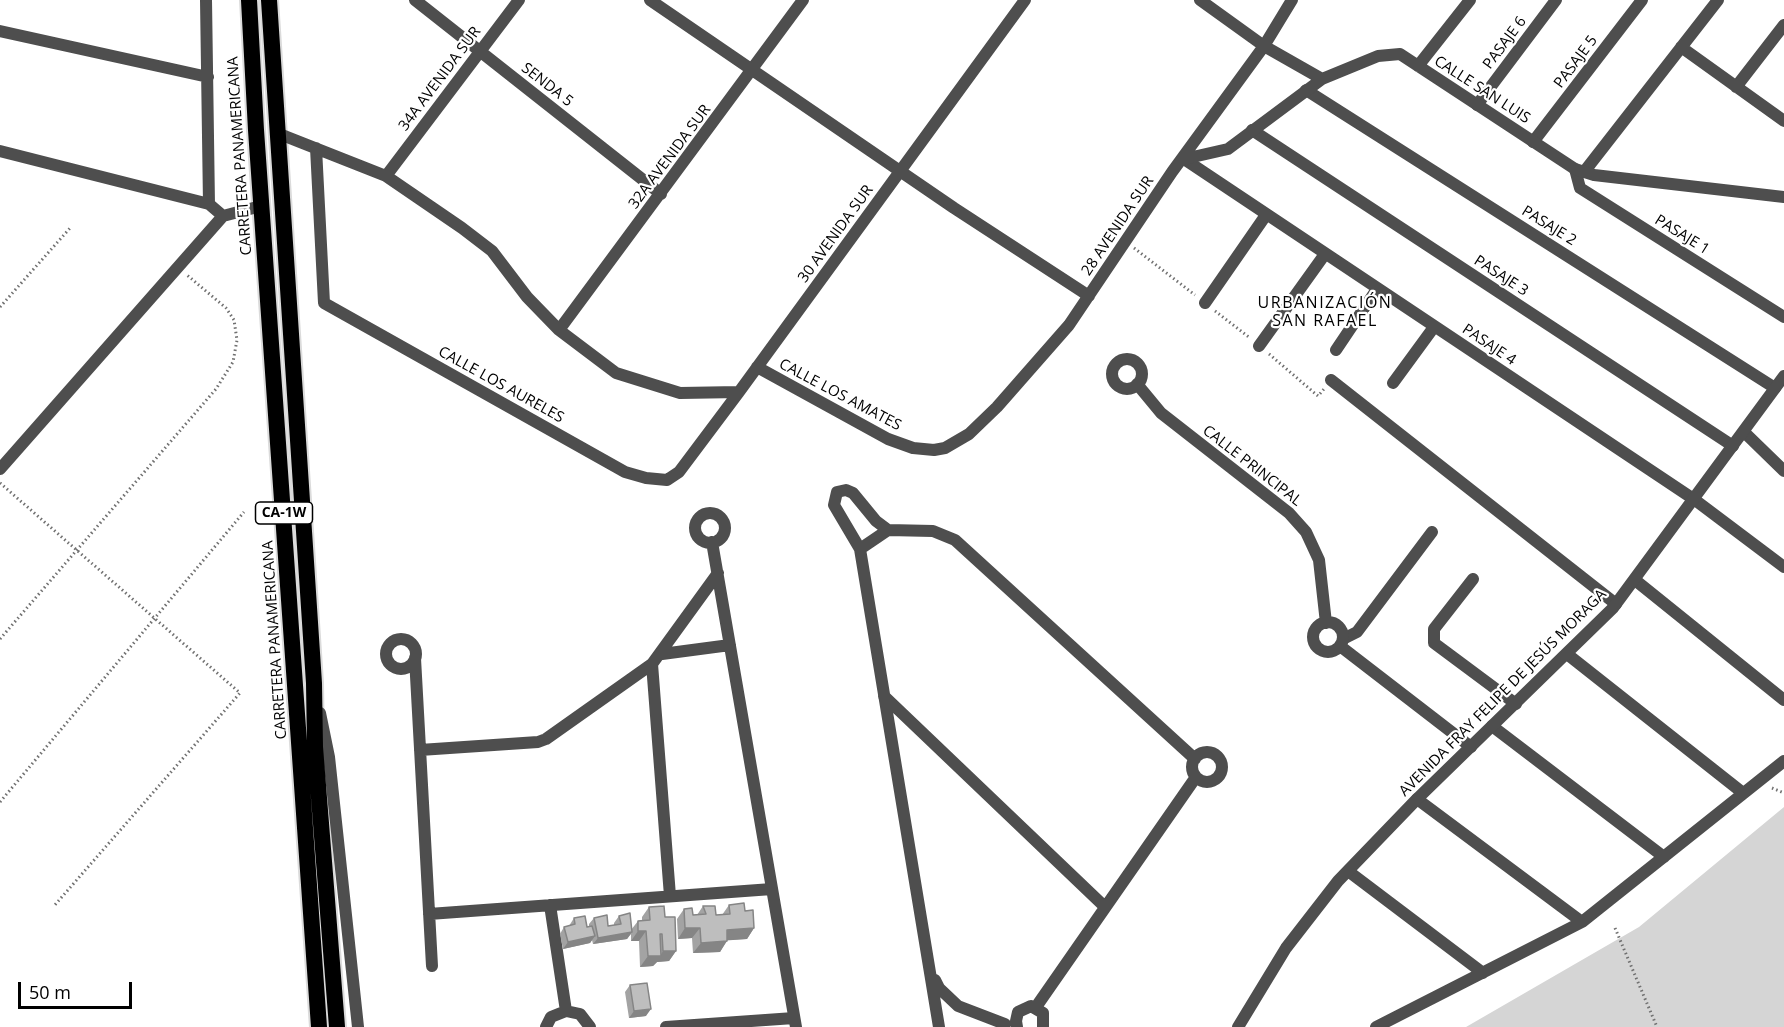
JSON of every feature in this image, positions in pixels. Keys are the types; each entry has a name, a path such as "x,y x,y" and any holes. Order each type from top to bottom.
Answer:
{"highway":[{"name":"CARRETERA PANAMERICANA","path":"249,0 261,206 319,1027"},
{"name":"CA-1W","path":"269,0 314,683 315,747 337,1027"}],"street":[{"path":"206,0 209,204"},
{"name":"SENDA 5","path":"415,0 661,194"},
{"name":"34A AVENIDA SUR","path":"386,176 519,0"},
{"path":"650,0 900,171 1089,296"},
{"name":"32A AVENIDA SUR","path":"559,330 803,0"},
{"name":"30 AVENIDA SUR","path":"667,480 679,472 757,368 1025,0"},
{"path":"1200,0 1264,46 1322,79"},
{"name":"28 AVENIDA SUR","path":"945,448 969,434 997,407 1069,325 1172,171 1184,159 1264,46 1292,0"},
{"path":"1418,66 1470,0"},
{"name":"PASAJE 6","path":"1477,105 1556,0"},
{"name":"PASAJE 5","path":"1533,142 1642,0"},
{"path":"1579,171 1718,0"},
{"path":"1736,87 1784,25"},
{"path":"0,31 208,77"},
{"path":"1681,47 1784,121"},
{"name":"CALLE SAN LUIS","path":"1184,159 1228,149 1322,79 1378,56 1400,54 1579,171 1784,198"},
{"name":"PASAJE 2","path":"1306,90 1775,388"},
{"name":"PASAJE 3","path":"1252,130 1733,446"},
{"path":"277,134 386,176 492,251 526,297 559,330 591,356 630,379 689,395 739,392"},
{"name":"CALLE LOS AURELES","path":"316,148 324,303 625,472 646,478 667,480"},
{"path":"0,151 209,204 223,216"},
{"name":"PASAJE 4","path":"1184,159 1695,500 1784,567"},
{"name":"PASAJE 1","path":"1579,171 1580,188 1784,317"},
{"path":"0,470 223,216 261,206"},
{"path":"1205,303 1266,215"},
{"path":"1259,346 1325,254"},
{"path":"1336,350 1377,289"},
{"path":"1393,383 1434,327"},
{"name":"CALLE LOS AMATES","path":"757,368 888,439 913,448 934,450 945,448"},
{"name":"AVENIDA FRAY FELIPE DE JESÚS MORAGA","path":"1238,1027 1298,930 1348,871 1417,799 1616,604 1695,500 1784,376"},
{"path":"1331,380 1616,604"},
{"name":"CALLE PRINCIPAL","path":"1137,384 1161,413 1289,513 1306,532 1319,560 1326,623"},
{"path":"1744,432 1784,471"},
{"path":"888,530 876,521 853,494 846,490 837,492 834,505 860,549 939,1027"},
{"path":"860,549 888,530 933,531 955,540 1195,759"},
{"path":"1432,531 1357,632 1342,642 1331,652 1317,647 1314,633 1320,625 1326,623 1338,626 1342,642 1471,747"},
{"path":"666,1027 795,1022 712,542"},
{"path":"420,750 538,742 546,739 652,664 662,654 718,573"},
{"path":"1473,579 1434,629 1434,643 1516,704"},
{"path":"1635,580 1784,700"},
{"path":"662,654 730,645"},
{"path":"1567,654 1743,793"},
{"path":"416,658 432,966"},
{"path":"652,664 670,896"},
{"path":"314,683 329,757 358,1027"},
{"path":"884,696 1105,907"},
{"path":"1492,726 1664,857"},
{"path":"1208,752 1217,756 1222,764 1221,773 1214,780 1205,781 1196,777 1192,768 1195,759 1208,752"},
{"path":"1376,1027 1582,922 1784,760"},
{"path":"1036,1007 1196,777"},
{"path":"1417,799 1582,922"},
{"path":"1348,871 1483,973"},
{"path":"429,914 772,889"},
{"path":"550,905 566,1011"},
{"path":"930,970 939,988 958,1006 1013,1024"},
{"path":"1013,1024 1022,1008 1036,1007"},
{"path":"1036,1007 1045,1017 1044,1027"},
{"path":"546,1027 551,1017 566,1011 580,1014 590,1027"},
{"path":"988,1027 1013,1024"}],"path":[{"path":"0,308 70,227"},
{"path":"1126,241 1259,346 1318,396 1331,380"},
{"path":"0,639 216,389 233,362 237,340 234,320 226,308 178,267"},
{"path":"0,483 240,693 54,906"},
{"path":"0,802 244,512"},
{"path":"1615,928 1657,1027"}],"shaded area":[{"path":"1784,807 1784,1027 1466,1027 1639,927"}],"building":[{"path":"744,903 745,911 753,910 754,928 727,930 727,941 701,943 700,928 685,928 684,909 692,908 693,915 706,914 703,906 715,906 716,915 730,914 729,905"},
{"path":"664,906 665,917 675,917 676,951 663,951 662,934 660,934 661,956 648,956 646,931 638,931 638,921 650,920 649,907"},
{"path":"630,913 632,932 598,938 594,918 607,915 608,926 621,924 619,916"},
{"path":"585,916 587,927 592,926 595,936 568,942 564,927 575,924 574,918"},
{"path":"647,983 651,1009 634,1011 630,985"}],"district":[{"name":"URBANIZACIÓN SAN RAFAEL","path":"1325,312"}]}
